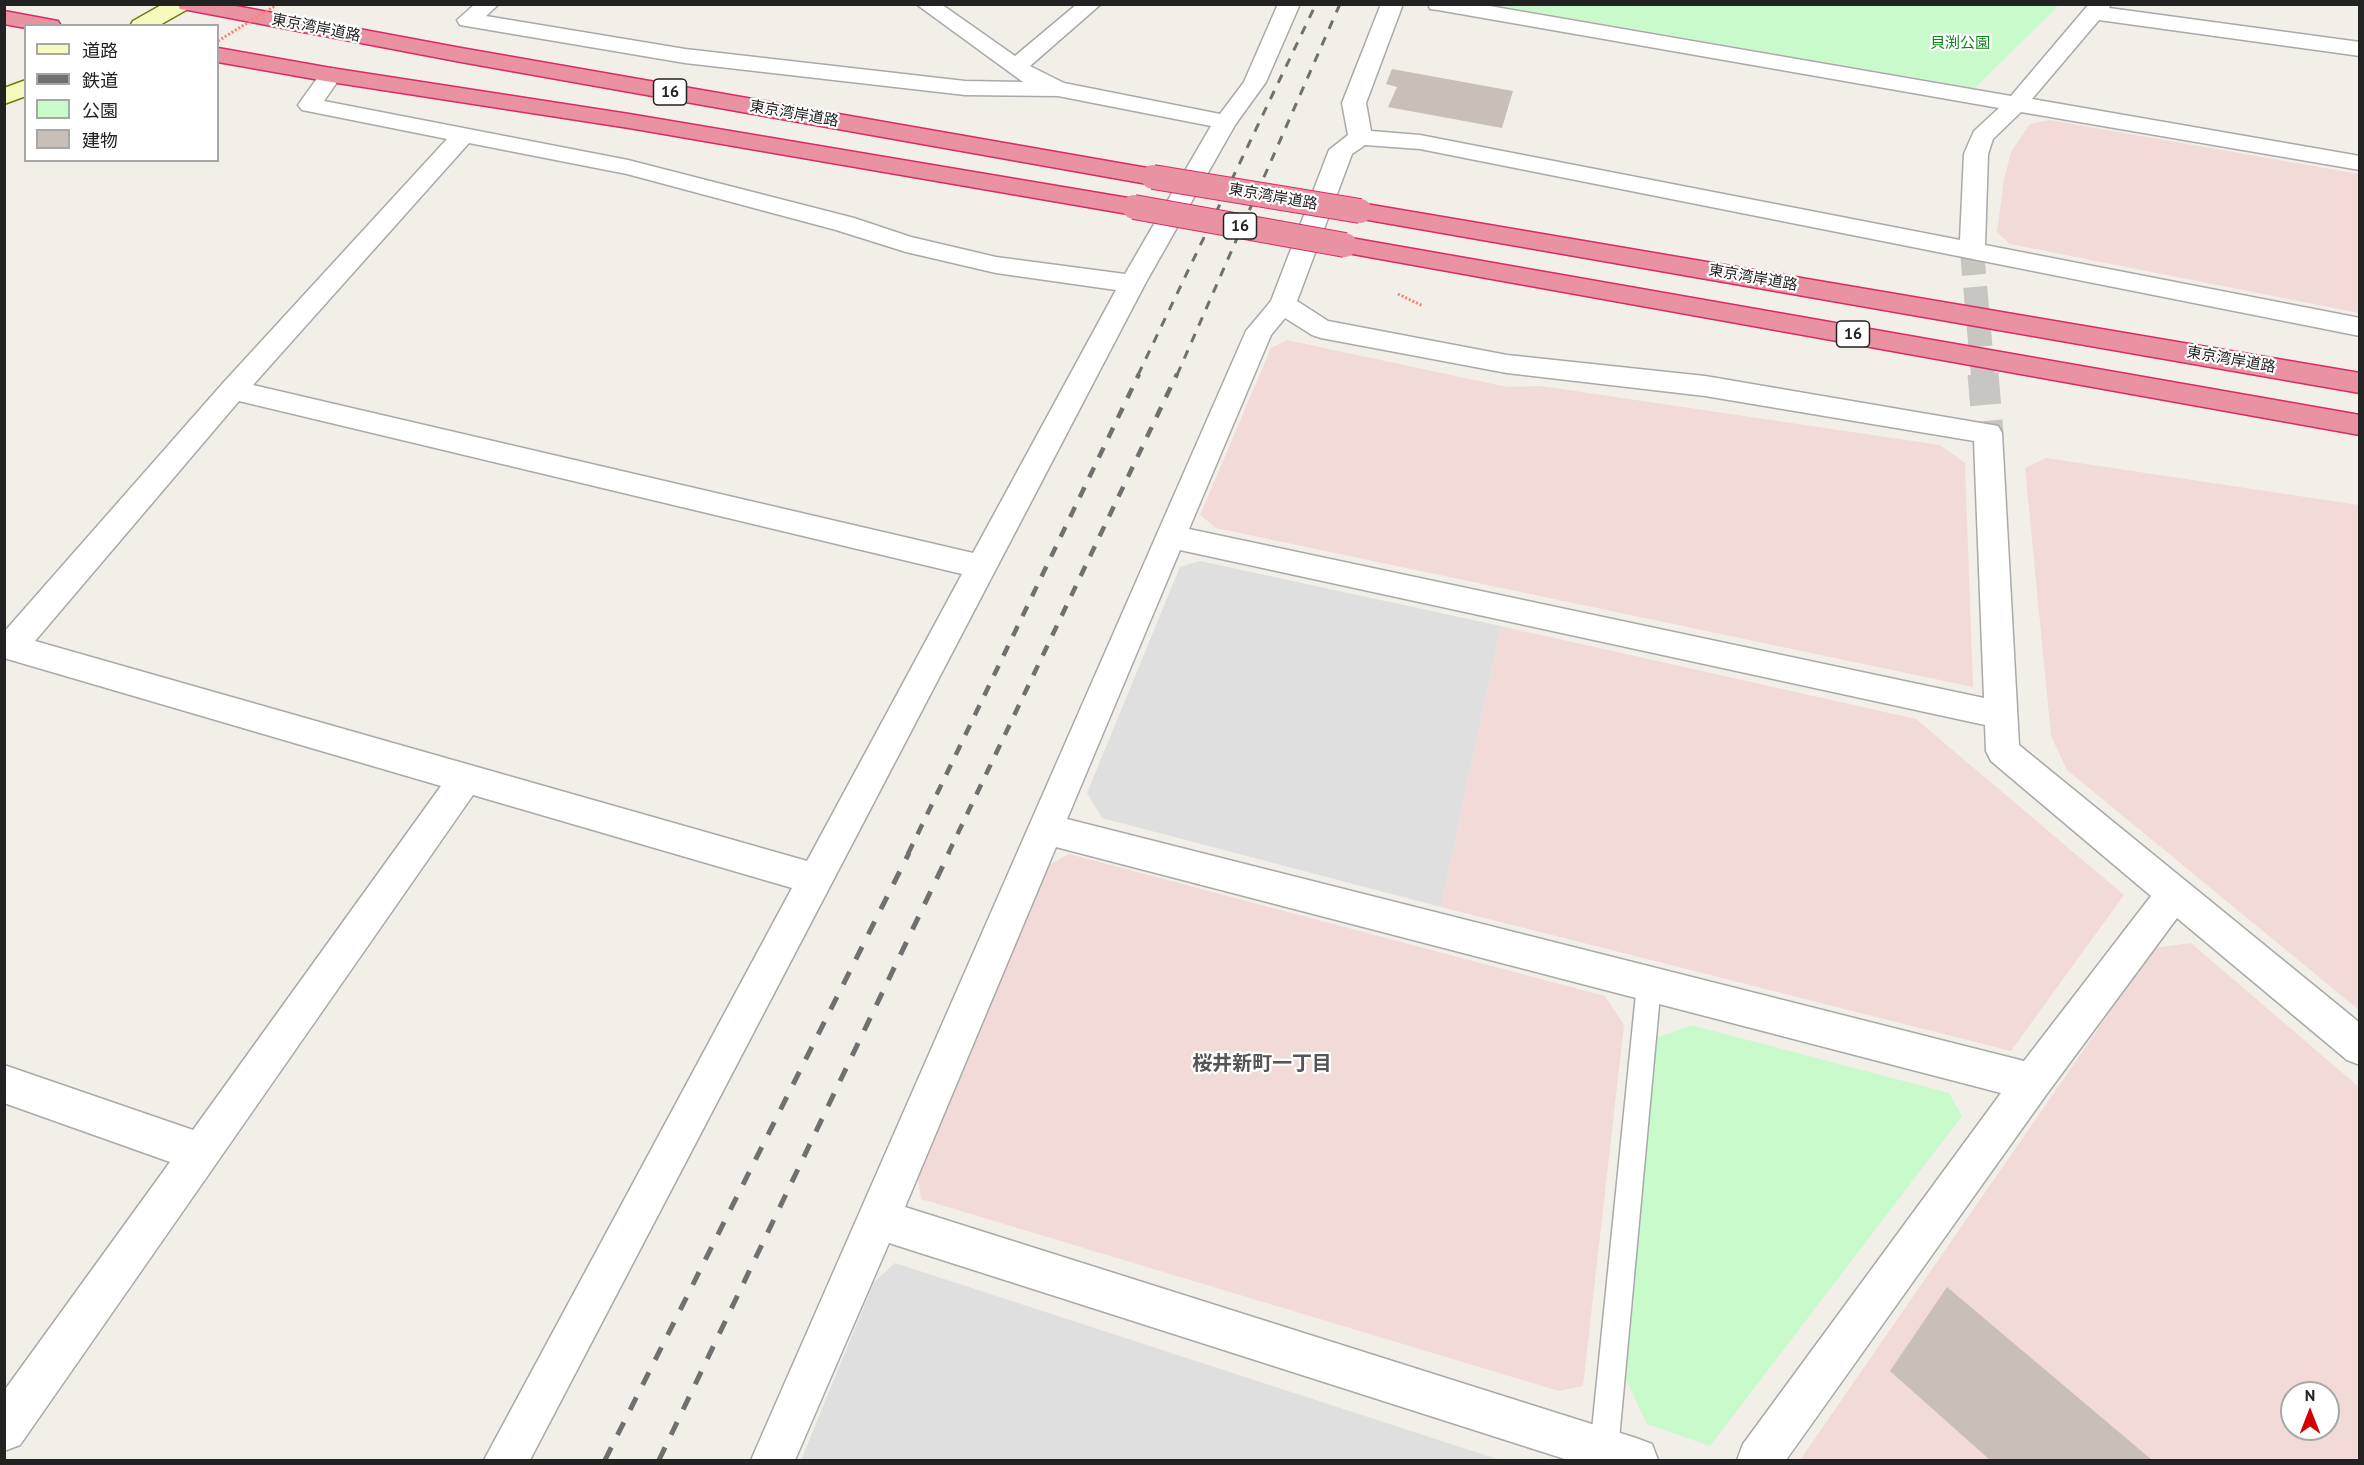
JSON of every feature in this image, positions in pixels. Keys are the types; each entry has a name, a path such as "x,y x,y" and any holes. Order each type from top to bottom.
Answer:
{"highway":[{"name":"東京湾岸道路","path":"188,4 539,69 1153,177 2360,383"},
{"path":"4,17 40,24"},
{"name":"東京湾岸道路","path":"219,55 331,75 629,121 1134,207 2360,425"}],"street":[{"path":"145,24 180,4"},
{"path":"489,4 468,20 696,57 965,88 1058,89 1226,122"},
{"path":"926,4 1029,76 1058,89"},
{"path":"1016,67 1091,4"},
{"path":"506,1461 1132,284 1226,122 1240,108 1252,88 1289,4"},
{"path":"1360,137 1354,103 1392,4"},
{"path":"1438,4 2360,163"},
{"path":"1972,251 1976,154 1982,136 2016,104 2098,9 2360,50"},
{"path":"331,75 310,105 628,167 845,224 906,244 996,265 1132,284"},
{"path":"4,98 24,88"},
{"path":"464,134 233,390 8,646 815,879"},
{"path":"773,1461 1047,829 1259,331 1284,304 1341,150 1360,137 1420,142 2360,327"},
{"path":"1284,304 1321,329 1507,364 1705,386 1988,433 2003,751 2360,1047"},
{"path":"233,390 982,567"},
{"path":"1172,537 2001,715"},
{"path":"4,1429 466,778"},
{"path":"1047,829 2032,1082"},
{"path":"1759,1461 2032,1082 2174,894"},
{"path":"4,1084 201,1153"},
{"path":"879,1219 1620,1455"}],"lane":[{"path":"1620,1455 1649,984"}],"path":[{"path":"219,40 278,4"}],"shaded area":[{"path":"2050,120 2359,174 2359,313 2010,244 1997,232 2004,180 2011,152 2030,124"},
{"path":"1287,340 1507,387 1541,386 1940,445 1965,463 1973,687 1216,528 1200,515 1271,348"},
{"path":"2046,458 2359,505 2359,1010 2067,770 2051,736 2025,468"},
{"path":"1200,561 1501,626 1441,907 1102,818 1087,793 1180,567"},
{"path":"1501,626 1916,719 2124,895 2011,1051 1441,907"},
{"path":"1069,854 1605,996 1624,1025 1583,1386 1559,1391 921,1199 917,1171 1049,865"},
{"path":"2191,943 2359,1087 2359,1460 1800,1460 2154,948"},
{"path":"895,1263 1500,1460 801,1460 874,1282"}],"green space":[{"name":"貝渕公園","path":"1495,5 2059,5 1975,88"},
{"path":"1691,1025 1949,1093 1962,1116 1710,1446 1647,1424 1626,1380 1654,1039"}],"building":[{"path":"1392,69 1513,91 1502,128 1388,107 1397,87 1386,84"},
{"path":"1947,1287 2152,1460 1990,1460 1890,1371"}],"tunnel":[{"path":"1972,251 1983,375"},
{"path":"1983,374 1988,433"}],"railway":[{"path":"1138,375 1316,4"},
{"path":"1177,375 1340,4"},
{"path":"908,854 1139,374"},
{"path":"948,854 1177,374"},
{"path":"605,1460 909,853"},
{"path":"659,1460 949,853"}],"district":[{"name":"桜井新町一丁目","path":"1262,1064"}]}
